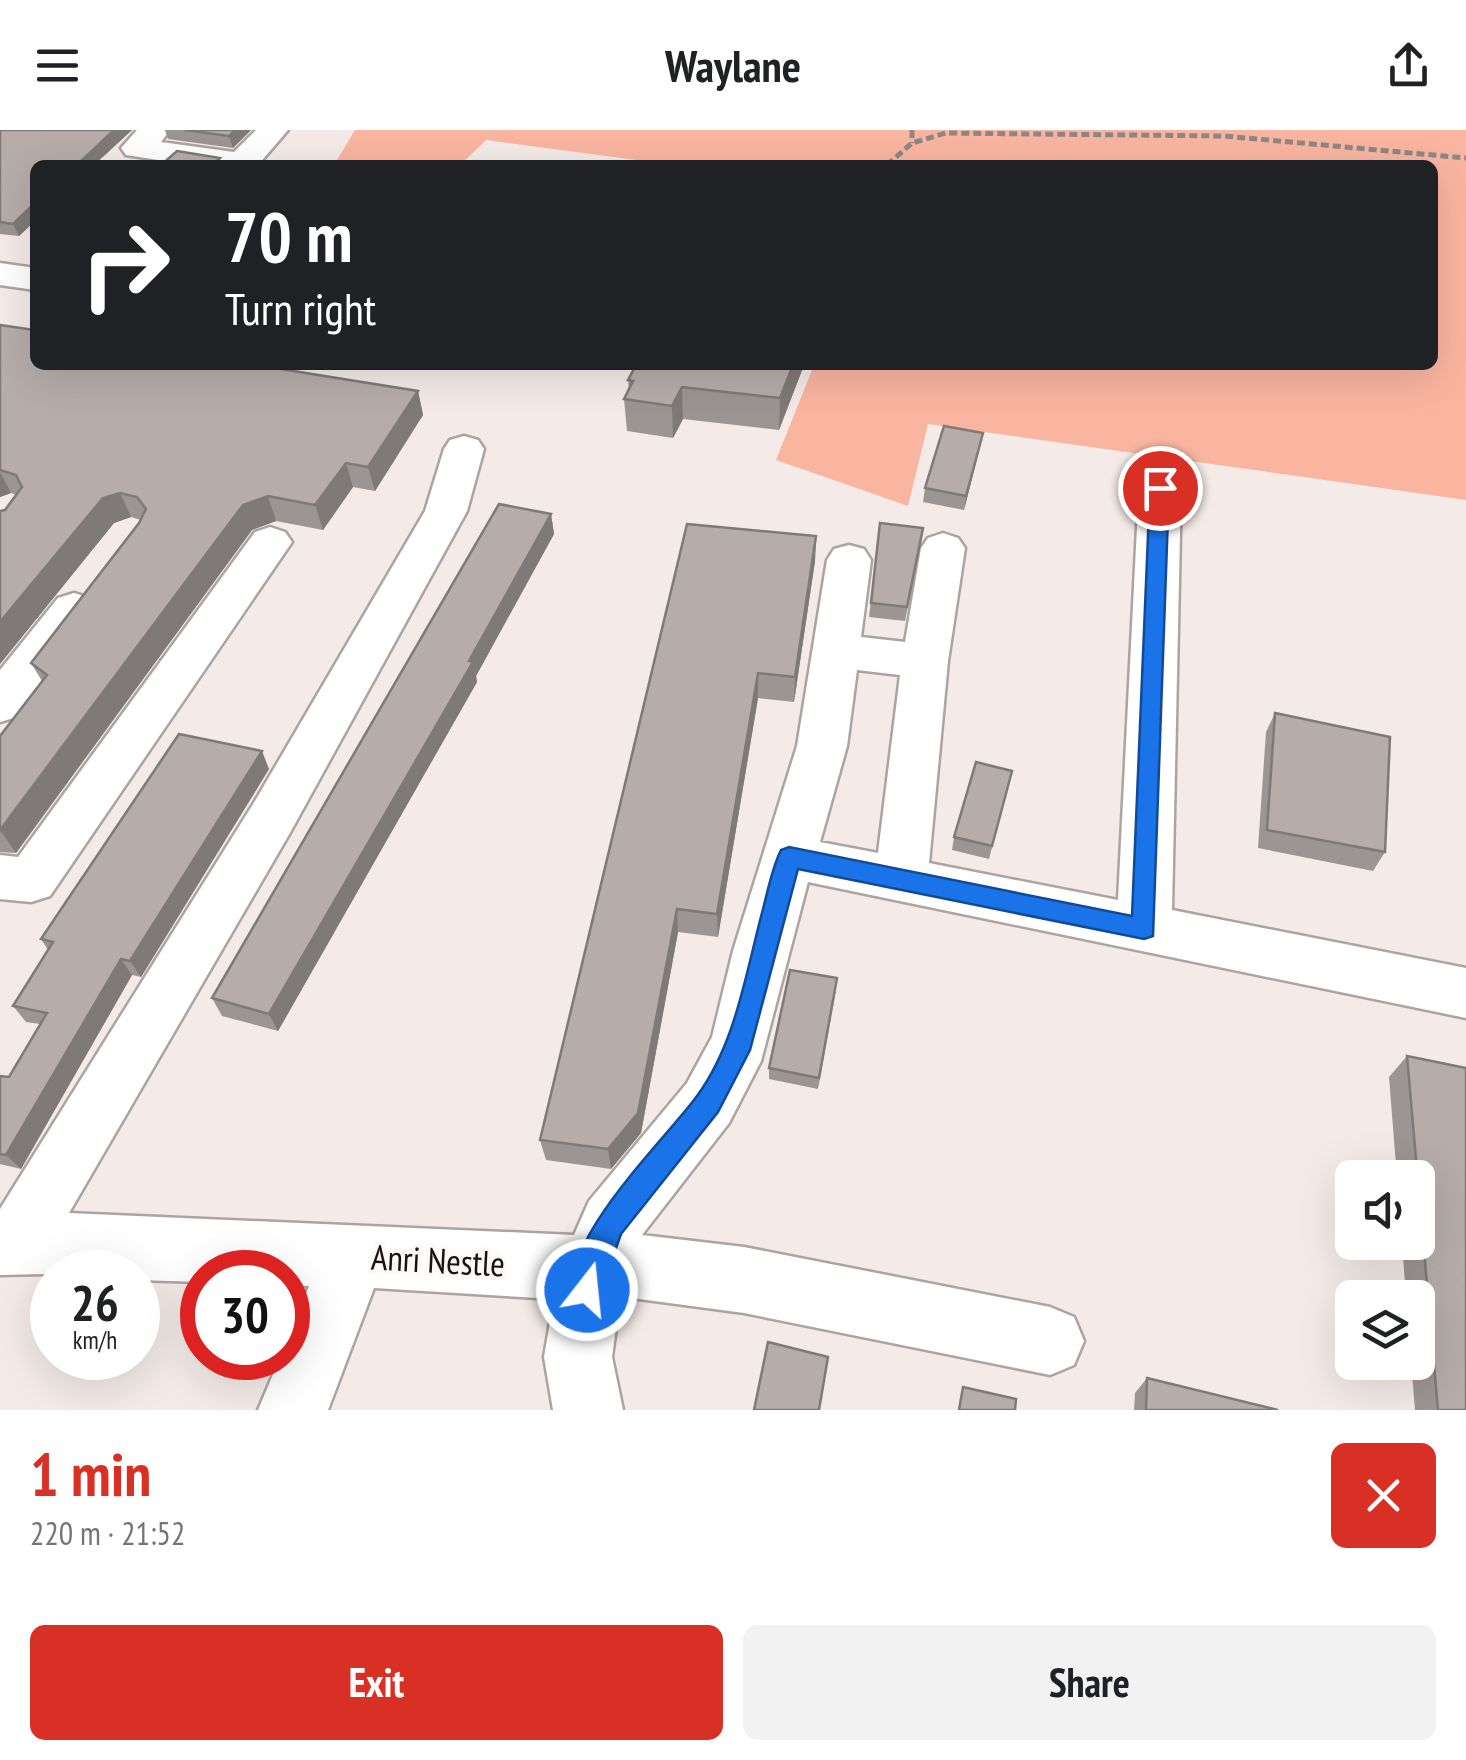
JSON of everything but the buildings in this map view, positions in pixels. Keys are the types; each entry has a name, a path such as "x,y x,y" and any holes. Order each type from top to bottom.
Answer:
{"street":[{"path":"155,130 137,148 221,160"},
{"path":"245,160 273,130"},
{"path":"0,274 30,278"},
{"path":"7,1244 273,816 446,511 464,449"},
{"path":"1144,928 1160,488"},
{"path":"0,877 32,880 270,542"},
{"path":"900,880 925,661 943,548"},
{"path":"588,1410 578,1358 592,1269 611,1224 708,1103 740,1042 822,746 849,560"},
{"path":"0,704 96,581"},
{"path":"836,651 925,661"},
{"path":"789,857 1466,993"},
{"name":"Anri Nestle","path":"7,1244 354,1255 592,1269 624,1265 744,1280 1050,1341"},
{"path":"293,1410 354,1255"}],"path":[{"path":"912,130 912,143"},
{"path":"893,160 912,143 946,133 1151,134 1466,158"}],"shaded area":[{"path":"355,130 1466,130 1466,500 928,424 908,506 776,460 812,370 1438,370 1438,160 636,160 486,140 465,160 337,160"}],"route":[{"path":"587,1290 599,1246 611,1224 708,1103 740,1042 789,857 1144,928 1160,488"}]}
